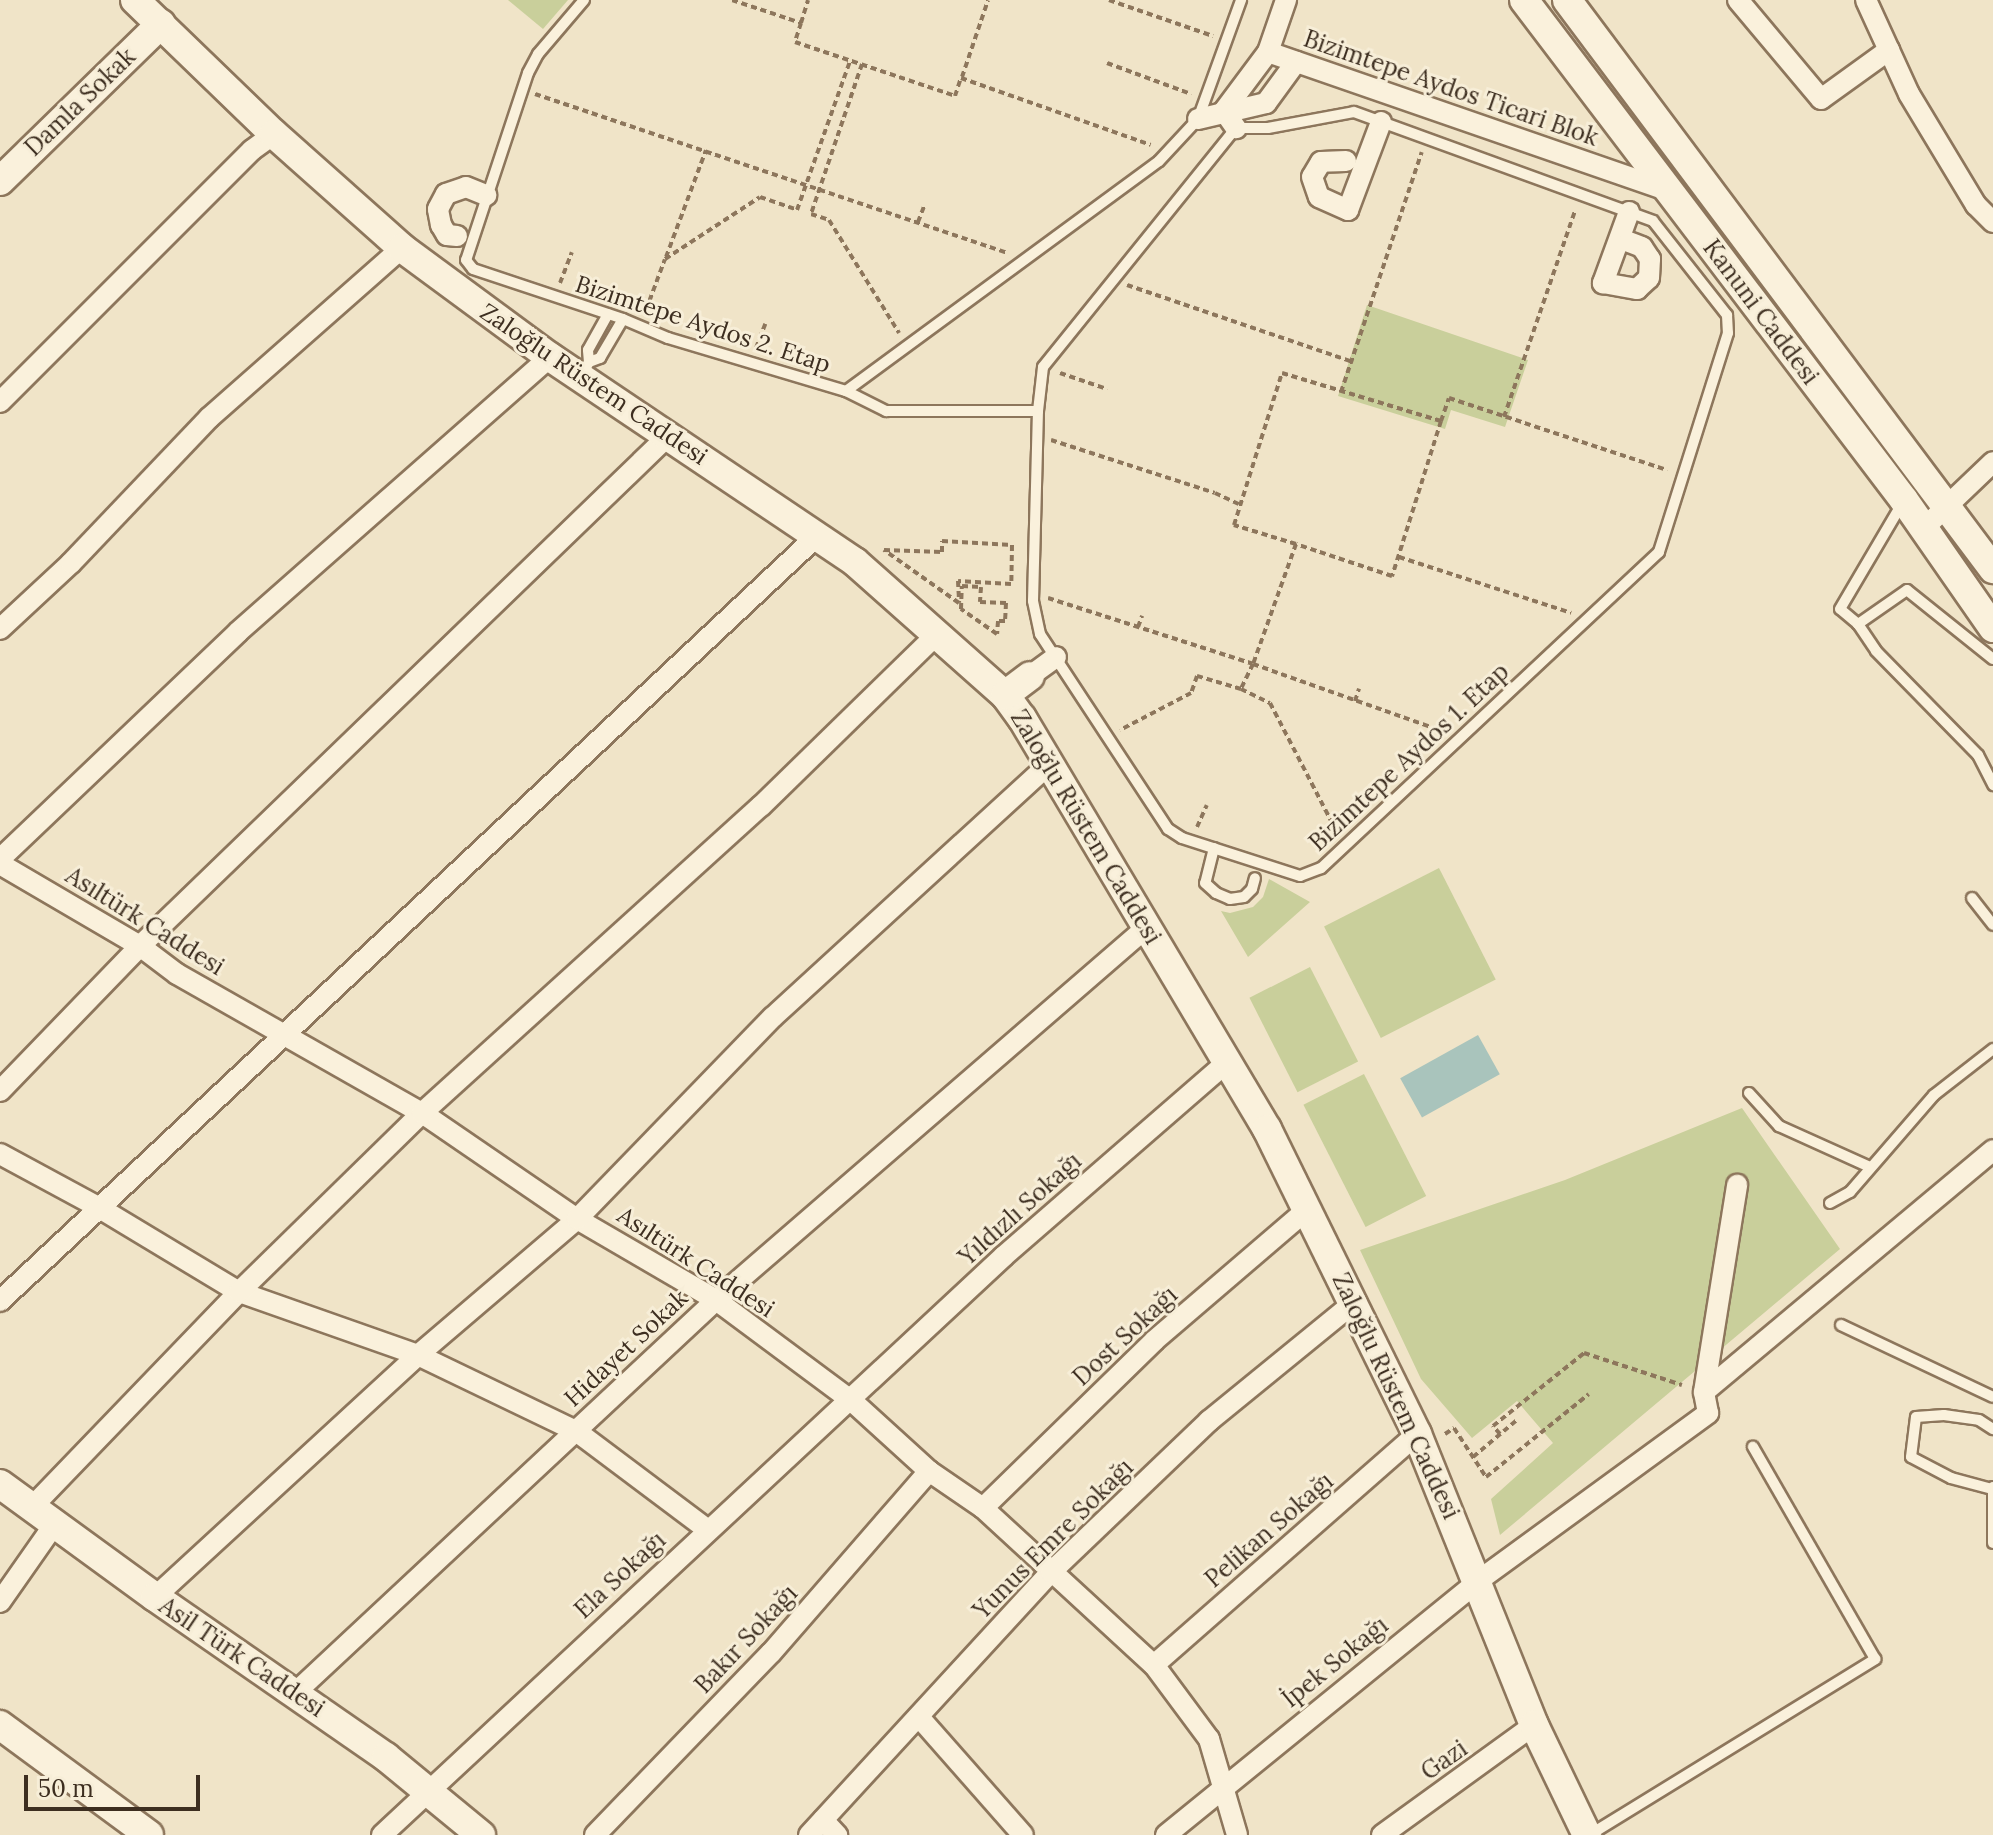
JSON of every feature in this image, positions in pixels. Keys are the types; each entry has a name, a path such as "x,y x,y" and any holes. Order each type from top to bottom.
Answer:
{"street":[{"name":"Zaloğlu Rüstem Caddesi","path":"135,0 274,134 402,248 550,357 590,362 669,435 855,562 1005,695 1022,718 1227,1062 1308,1209 1417,1434 1534,1725 1588,1835"},
{"name":"Bizimtepe Aydos Ticari Blok","path":"1286,0 1268,52 1669,191"},
{"name":"Kanuni Caddesi","path":"1567,0 1993,569"},
{"path":"1738,0 1821,99 1889,50"},
{"path":"1866,0 1909,94 1976,205 1993,222"},
{"name":"Kanuni Caddesi","path":"1538,5 1669,191 1904,500 1993,628"},
{"name":"Damla Sokak","path":"0,181 161,24"},
{"path":"1230,120 1268,52"},
{"path":"1202,109 1230,120 1266,103 1296,62"},
{"path":"1346,161 1321,162 1312,177 1319,197 1348,210 1381,122"},
{"path":"0,402 252,150 274,134"},
{"path":"457,236 447,235 441,225 438,209 446,194 466,187 486,195"},
{"path":"1629,212 1603,283 1637,289 1649,278 1650,259 1642,247 1629,242"},
{"path":"0,629 71,563 209,418 402,248"},
{"path":"0,862 238,632 550,357"},
{"path":"0,1091 140,946 669,435"},
{"path":"1924,528 1993,462"},
{"path":"0,1301 817,536"},
{"path":"32,1507 239,1292 422,1113 761,806 937,634"},
{"path":"1005,695 1056,657"},
{"path":"155,1597 418,1355 577,1219 773,1017 1048,765"},
{"name":"Asıltürk Caddesi","path":"0,862 140,946 177,974 422,1113 577,1219 716,1300 852,1401 929,1471 983,1508 1154,1665 1209,1739 1225,1784 1237,1835"},
{"name":"Hidayet Sokak","path":"295,1693 716,1300 1147,927"},
{"name":"Yıldızlı Sokağı","path":"852,1401 1004,1256 1227,1062"},
{"path":"1704,1392 1993,1150"},
{"path":"0,1154 98,1207 239,1292 418,1355 576,1431 708,1530"},
{"path":"1704,1392 1737,1185"},
{"name":"Dost Sokağı","path":"983,1508 1155,1340 1308,1209"},
{"name":"Yunus Emre Sokağı","path":"823,1830 919,1717 1051,1572 1209,1421 1355,1302"},
{"name":"İpek Sokağı","path":"1166,1835 1478,1581 1708,1413 1704,1392"},
{"name":"Ela Sokağı","path":"382,1835 708,1530 852,1401"},
{"name":"Pelikan Sokağı","path":"1154,1665 1417,1434"},
{"name":"Bakır Sokağı","path":"595,1835 771,1653 929,1471"},
{"name":"Asil Türk Caddesi","path":"0,1484 155,1597 295,1693 428,1791 481,1835"},
{"path":"0,1602 54,1525"},
{"path":"919,1717 1023,1835"},
{"name":"Gazi","path":"1382,1835 1534,1725"},
{"path":"4,1736 149,1835"}],"lane":[{"name":"Bizimtepe Aydos 2. Etap","path":"584,0 538,54 522,90 466,260 473,269 623,319 668,338 846,391 1168,151 1202,109 1241,0"},
{"name":"Bizimtepe Aydos 1. Etap","path":"1043,367 1038,411 1033,593 1040,634 1168,829 1192,841 1300,876 1321,868 1659,552 1728,333 1727,315 1653,221 1354,112 1268,128 1230,120"},
{"path":"1043,367 1114,280 1230,120"},
{"path":"590,362 608,314"},
{"path":"590,362 623,319"},
{"path":"846,391 886,411 1038,411"},
{"path":"1904,500 1840,609 1858,624 1876,651 1978,755 1993,785"},
{"path":"1858,624 1907,590 1993,659"},
{"path":"1214,848 1205,883 1216,893 1230,899 1244,897 1252,889 1255,878"},
{"path":"1972,898 1993,925"},
{"path":"1830,1203 1850,1192 1934,1095 1993,1049"},
{"path":"1749,1093 1779,1126 1870,1167"},
{"path":"1841,1325 1993,1397"},
{"path":"1993,1429 1979,1420 1944,1415 1916,1417 1911,1457 1951,1478 1992,1488 1993,1543"},
{"path":"1588,1835 1875,1659 1753,1447"}],"path":[{"path":"732,0 801,23"},
{"path":"808,0 795,42 955,96 988,0"},
{"path":"1109,0 1227,41"},
{"path":"665,259 760,197 797,210 850,61"},
{"path":"1107,63 1202,109"},
{"path":"862,64 811,214 829,220 907,346"},
{"path":"961,78 1168,151"},
{"path":"522,90 1026,259"},
{"path":"1341,392 1427,139"},
{"path":"714,153 717,146"},
{"path":"640,326 706,150"},
{"path":"1504,417 1580,194"},
{"path":"918,222 924,206"},
{"path":"555,296 572,252"},
{"path":"1114,280 1351,361"},
{"path":"750,363 765,324"},
{"path":"1043,367 1107,389"},
{"path":"1441,421 1282,373 1234,525 1392,576 1449,398 1683,476"},
{"path":"1038,435 1215,493 1241,505"},
{"path":"1011,584 1012,545 942,541 942,552 884,550 959,603 958,581 972,584 981,587 980,602 1006,603 1005,621 998,621 997,634 961,609 962,586 972,584 1011,584 1253,664 1460,738"},
{"path":"1241,689 1296,544"},
{"path":"1399,557 1588,618"},
{"path":"1138,627 1142,616"},
{"path":"1107,736 1191,693 1197,676 1241,689 1270,703 1344,846"},
{"path":"1355,701 1359,689"},
{"path":"1192,841 1207,805"},
{"path":"1500,1434 1493,1426 1584,1353 1704,1392"},
{"path":"1458,1434 1486,1477 1589,1394"},
{"path":"1473,1457 1517,1420"}],"green space":[{"path":"508,0 568,0 543,29"},
{"path":"1367,305 1528,360 1505,427 1451,410 1445,429 1338,396"},
{"path":"1439,868 1496,979 1381,1038 1324,927"},
{"path":"1269,879 1310,902 1248,957 1221,911 1230,913 1253,907 1263,897"},
{"path":"1310,967 1358,1061 1298,1092 1249,998"},
{"path":"1364,1074 1426,1196 1366,1227 1303,1105"},
{"path":"1742,1108 1840,1249 1500,1535 1491,1499 1553,1443 1517,1401 1472,1438 1421,1379 1360,1250 1565,1180"}],"water":[{"path":"1478,1035 1500,1074 1422,1118 1400,1078"}]}
